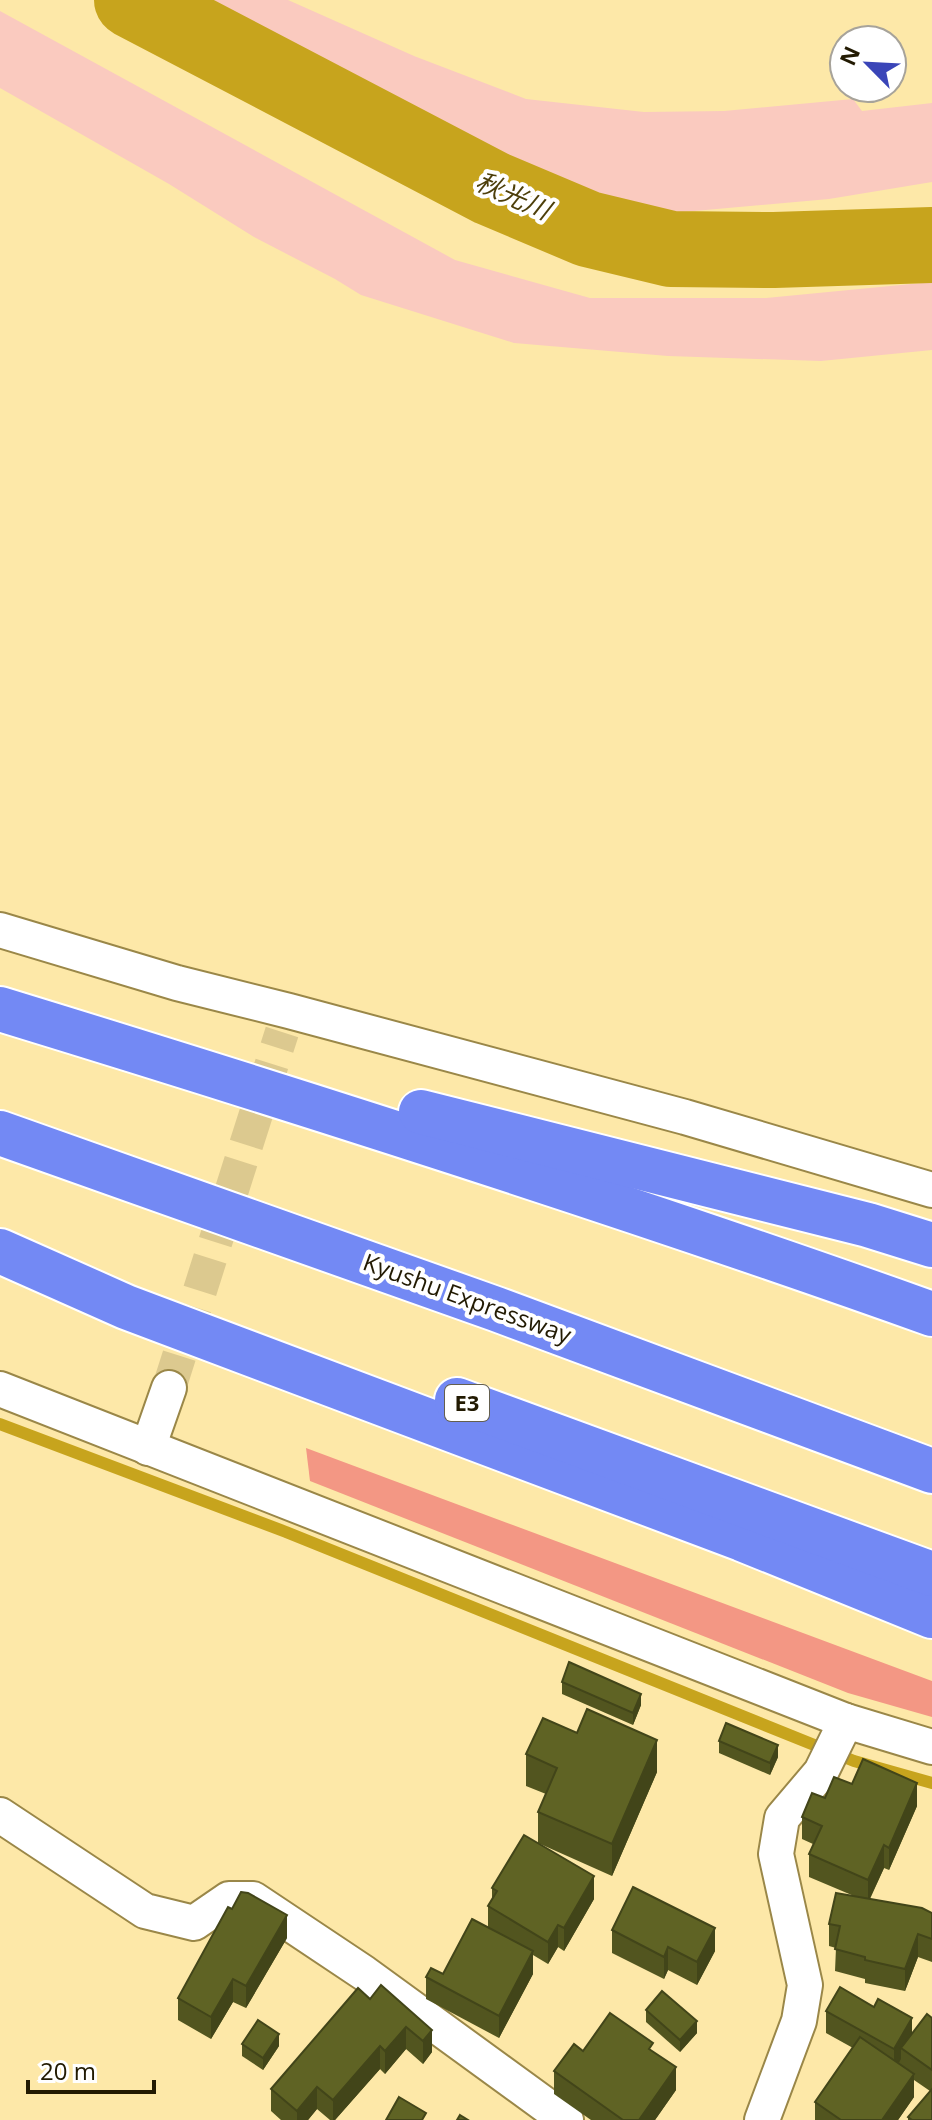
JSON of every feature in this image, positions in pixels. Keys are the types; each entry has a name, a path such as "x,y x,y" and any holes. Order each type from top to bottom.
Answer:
{"highway":[{"path":"0,1007 852,1221 932,1245"},
{"path":"0,1007 342,1114 621,1206 932,1314"},
{"name":"Kyushu Expressway","path":"0,1133 496,1309 932,1471"},
{"name":"E3","path":"0,1236 932,1574"},
{"path":"0,1251 126,1307 728,1534 932,1616"},
{"path":"496,1309 932,1439"}],"street":[{"path":"0,930 177,983 286,1022 685,1117 932,1190"},
{"path":"148,1448 169,1388"},
{"path":"0,1389 846,1721 932,1747"},
{"path":"762,2120 799,2021 805,1985 776,1854 782,1818 821,1772 846,1721"},
{"path":"0,1815 145,1911 194,1923 229,1899 253,1899 364,1973 566,2120"}],"shaded area":[{"path":"202,0 288,0 414,56 526,99 644,112 724,111 828,101 828,104 857,104 862,111 932,103 932,182 829,199 661,214 505,172"},
{"path":"0,11 455,260 590,298 766,298 932,282 932,350 821,361 668,356 514,343 361,295 254,237 169,184 0,88"},
{"path":"306,1448 932,1681 932,1717 848,1693 310,1481"}],"building":[{"path":"569,1662 641,1694 633,1713 562,1682"},
{"path":"587,1709 657,1740 612,1844 538,1812 557,1768 526,1754 543,1718 577,1733"},
{"path":"726,1723 778,1745 770,1763 719,1741"},
{"path":"863,1759 917,1783 889,1848 884,1845 868,1880 809,1854 822,1826 802,1817 812,1793 825,1798 834,1777 852,1784"},
{"path":"524,1835 594,1876 564,1928 558,1925 548,1942 488,1906 497,1891 492,1888"},
{"path":"633,1887 715,1928 697,1962 668,1947 664,1957 612,1930"},
{"path":"241,1892 287,1915 246,1986 233,1979 211,2017 178,1998 228,1907 232,1909"},
{"path":"836,1893 922,1908 932,1913 932,1939 918,1934 905,1969 835,1949 840,1926 829,1924"},
{"path":"472,1919 533,1951 499,2016 426,1977 431,1968 443,1974"},
{"path":"381,1985 432,2030 423,2041 406,2027 385,2051 380,2046 333,2100 317,2087 297,2111 271,2089 358,1988 370,1999"},
{"path":"840,1987 874,2007 878,1999 912,2018 894,2049 826,2011"},
{"path":"662,1991 697,2021 680,2040 646,2010"},
{"path":"610,2013 653,2043 649,2049 676,2067 639,2120 623,2120 554,2071 574,2044 583,2051"},
{"path":"927,2014 932,2018 932,2070 901,2048"},
{"path":"258,2020 279,2034 263,2058 242,2044"},
{"path":"860,2037 914,2074 882,2120 841,2120 815,2102"},
{"path":"932,2089 932,2120 912,2120 908,2117"},
{"path":"399,2097 426,2113 422,2120 386,2120"}],"waterway":[{"name":"秋光川","path":"132,0 491,188 588,229 671,249 774,250 932,245"},
{"path":"0,1424 286,1532 854,1761 932,1783"}],"tunnel":[{"path":"169,1388 282,1032"}]}
